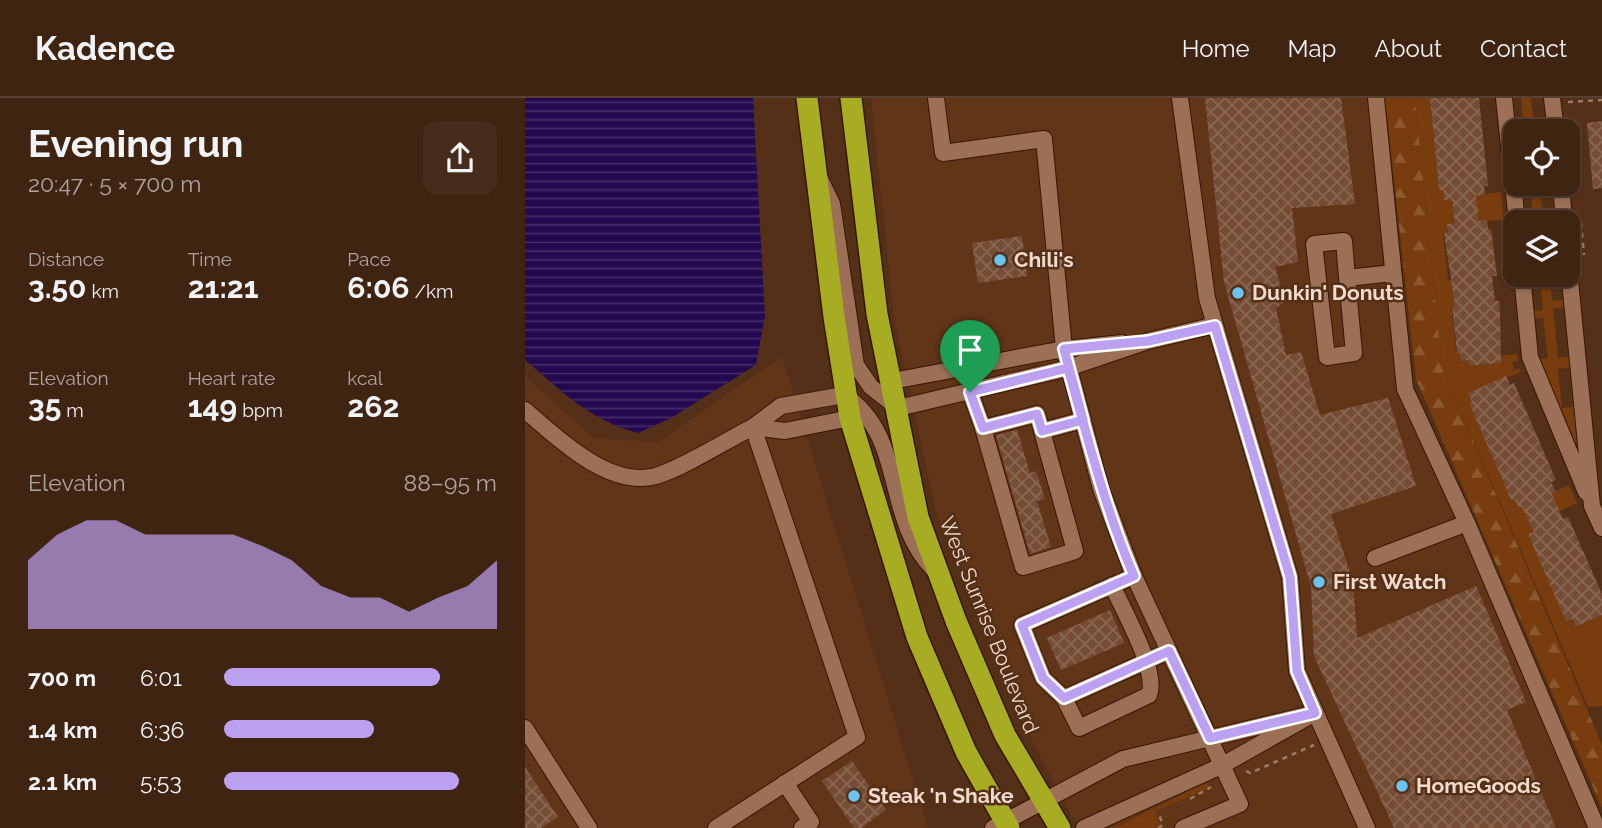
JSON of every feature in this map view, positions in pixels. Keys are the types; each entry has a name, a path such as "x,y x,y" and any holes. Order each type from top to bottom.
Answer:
{"highway":[{"path":"807,98 844,395 850,418 917,637 966,752 1003,826"},
{"name":"West Sunrise Boulevard","path":"851,98 877,314 918,517 939,576 1005,735 1060,828"}],"street":[{"path":"936,98 943,152 1044,139 1064,349 1115,533 1240,804 1183,828"},
{"path":"1180,98 1207,298 1290,577 1297,671 1367,828"},
{"path":"1376,98 1405,388 1467,523 1597,828"},
{"path":"1504,98 1516,210"},
{"path":"1558,119 1560,100"},
{"path":"815,173 828,190 832,204 856,365 871,387 898,408 1068,368 1148,341 1215,326"},
{"path":"1343,241 1347,278 1354,353 1327,358 1314,244 1343,241"},
{"path":"1347,278 1393,274"},
{"path":"1523,287 1530,356 1538,382 1602,528"},
{"path":"1571,287 1592,506"},
{"path":"892,381 1064,349 1148,341"},
{"path":"970,392 1023,567 1075,551 1037,414 983,428"},
{"path":"525,410 577,455 619,475 654,476 753,427 781,406 844,395 868,414 876,426 911,542 939,576"},
{"path":"753,427 785,431 850,418"},
{"path":"1042,431 1083,420"},
{"path":"716,828 857,737 753,427"},
{"path":"1375,558 1467,523"},
{"path":"1112,585 1146,662 1151,685 1149,695 1079,728 1064,698 1043,678 1022,625 1112,585 1134,576"},
{"path":"1064,698 1169,651"},
{"path":"1003,826 1123,759 1315,713"},
{"path":"1084,828 1221,766 1315,713"},
{"path":"525,727 589,828"},
{"path":"785,783 811,822 802,828"}],"path":[{"path":"1560,100 1602,100"}],"shaded area":[{"path":"525,98 753,98 765,316 756,365 671,418 638,433 591,412 525,360"},
{"path":"871,98 1382,98 1413,389 1602,828 1078,828 1027,731 936,512 894,318"},
{"path":"782,357 928,828 525,828 525,376 593,438 658,442"}],"green space":[{"path":"1385,98 1415,98 1442,367 1602,745 1602,808 1416,379"},
{"path":"1415,98 1430,98 1439,190 1443,190 1444,199 1501,192 1503,220 1479,221 1478,215 1454,218 1455,223 1447,224 1448,232 1443,233 1448,280 1453,280 1455,305 1451,306 1456,352 1460,352 1461,361 1468,360 1469,366 1493,364 1500,356 1517,354 1518,361 1512,362 1514,370 1519,368 1521,372 1469,393 1472,401 1469,403 1511,500 1514,499 1518,508 1569,485 1577,503 1531,524 1534,532 1528,535 1575,627 1602,615 1602,706 1588,707 1442,367"},
{"path":"1521,98 1531,98 1534,119 1523,119"},
{"path":"1531,196 1541,196 1542,210 1533,210"},
{"path":"1541,287 1551,287 1552,301 1564,300 1565,307 1553,309 1558,358 1570,357 1571,367 1558,369 1562,408 1575,407 1579,441 1574,444 1536,360 1548,358 1543,318 1532,319 1531,311 1543,310"},
{"path":"1204,783 1209,785 1208,789 1155,811 1160,825 1153,828 1115,828"}],"building":[{"path":"1205,98 1341,98 1355,204 1292,208 1298,262 1275,267 1285,302 1276,308 1286,355 1301,352 1320,415 1388,398 1416,486 1331,514 1353,582 1357,638 1476,586 1526,702 1507,710 1556,828 1394,828 1314,656 1311,587 1224,282"},
{"path":"1430,98 1479,98 1488,186 1484,186 1485,195 1476,196 1479,221 1487,220 1488,229 1491,229 1497,276 1492,276 1495,301 1499,301 1500,312 1501,363 1469,366 1468,360 1461,361 1460,352 1457,353 1452,306 1455,305 1444,233 1448,232 1447,224 1455,223 1452,199 1444,200 1443,190 1439,190"},
{"path":"1602,121 1602,188 1593,189 1587,123"},
{"name":"Chili's","path":"1022,236 1027,276 978,283 972,243"},
{"path":"1506,376 1510,385 1514,383 1556,480 1551,482 1556,492 1552,494 1563,519 1568,517 1602,594 1602,615 1575,627 1572,619 1566,621 1528,534 1534,532 1522,507 1519,508 1514,499 1511,500 1469,403 1472,401 1468,393"},
{"path":"1017,430 1030,473 1036,471 1045,499 1037,501 1051,547 1030,554 996,435"},
{"path":"1110,610 1124,643 1061,670 1047,638"},
{"name":"Steak 'n Shake","path":"852,761 886,810 861,828 854,828 822,781"},
{"path":"525,767 558,817 541,828 525,828"}],"place":[{"name":"Chili's","path":"1000,260"},
{"name":"Dunkin' Donuts","path":"1238,293"},
{"name":"First Watch","path":"1319,582"},
{"name":"HomeGoods","path":"1402,786"},
{"name":"Steak 'n Shake","path":"854,796"}],"route":[{"path":"970,392 983,428 1037,414 1042,431 1055,428 1083,420 1068,368 1064,349 1148,341 1215,326 1290,577 1297,671 1315,713 1210,738 1169,651 1064,698 1043,678 1022,625 1134,576 1115,533 1101,489 1090,446 1078,401 1068,368 970,392"}]}
